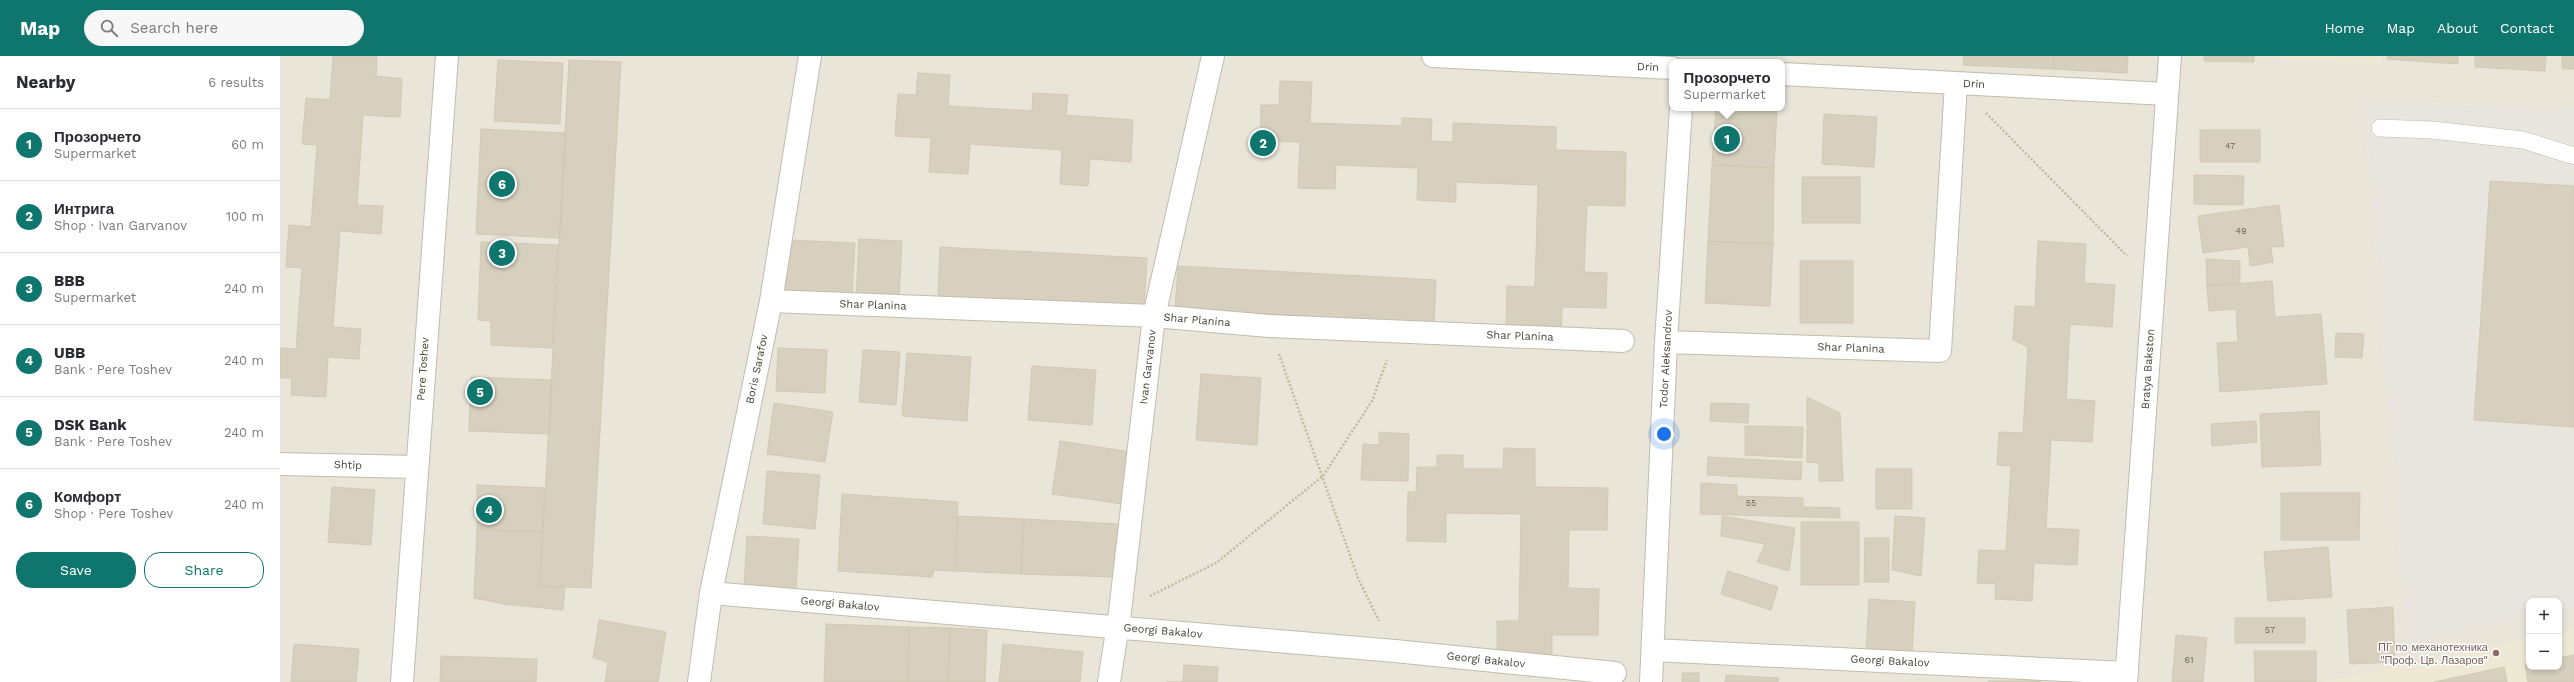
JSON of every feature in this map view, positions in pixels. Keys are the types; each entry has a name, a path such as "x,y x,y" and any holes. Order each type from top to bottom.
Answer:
{"street":[{"name":"Pere Toshev","path":"402,682 416,467 447,56"},
{"name":"Boris Sarafov","path":"699,682 711,593 771,301 810,56"},
{"name":"Ivan Garvanov","path":"1109,682 1118,620 1154,316 1213,56"},
{"name":"Drin","path":"1433,56 1669,68"},
{"name":"Bratya Bakston","path":"2127,677 2153,283 2170,56"},
{"name":"Drin","path":"1785,74 2167,94"},
{"name":"Shar Planina","path":"1666,342 1940,351 1956,84"},
{"name":"Todor Aleksandrov","path":"1651,682 1666,342 1681,111"},
{"name":"Shar Planina","path":"771,301 1154,316 1269,326 1622,341"},
{"name":"Shtip","path":"280,464 416,467"},
{"name":"Georgi Bakalov","path":"711,593 1118,620 1395,651 1615,673"},
{"name":"Georgi Bakalov","path":"1653,650 2127,677"}],"lane":[{"path":"2380,128 2432,130 2523,140 2574,156"}],"path":[{"path":"1956,84 2153,283"},
{"path":"1269,326 1358,578 1395,651"},
{"path":"1118,620 1216,563 1323,476 1372,401 1397,331"}],"shaded area":[{"path":"280,56 2574,56 2574,108 2364,101 2407,643 2526,618 2526,670 2562,670 2562,610 2574,608 2574,682 280,682"},
{"path":"2262,56 2382,56 2382,64 2262,59"},
{"path":"2364,101 2574,108 2574,608 2562,610 2562,598 2526,598 2526,618 2407,644"},
{"name":"ПГ по механотехника \"Проф. Цв. Лазаров\"","path":"2574,630 2574,682 2323,682 2526,640 2526,670 2562,670 2562,632"}],"building":[{"path":"333,56 377,56 376,76 402,79 400,117 363,115 357,205 383,206 381,234 340,231 333,327 361,329 359,359 328,357 326,397 291,395 292,378 280,378 280,348 296,349 302,268 286,267 289,225 311,227 317,145 302,144 306,98 330,100"},
{"path":"1964,56 2054,56 2053,69 1963,65"},
{"path":"2054,56 2128,56 2127,73 2053,69"},
{"path":"2204,56 2254,56 2254,62 2204,61"},
{"path":"2388,56 2458,56 2458,64 2387,59"},
{"path":"2475,56 2546,56 2545,71 2475,67"},
{"path":"2562,56 2574,56 2574,69 2562,69"},
{"path":"498,60 563,63 560,124 494,121"},
{"path":"569,60 621,62 591,588 540,586"},
{"path":"918,73 950,75 948,106 1032,111 1033,93 1068,95 1066,115 1133,120 1131,162 1090,159 1088,186 1060,184 1062,150 970,144 968,174 929,172 931,138 895,136 898,94 916,95"},
{"path":"1280,81 1312,82 1310,123 1402,126 1402,118 1432,119 1431,141 1453,142 1453,123 1556,127 1556,150 1626,152 1625,206 1587,205 1584,272 1607,273 1606,308 1562,307 1561,344 1506,327 1507,286 1535,287 1538,185 1456,182 1456,202 1417,200 1418,168 1336,165 1335,189 1298,188 1300,142 1260,141 1261,105 1279,105"},
{"path":"1716,111 1777,111 1774,168 1712,165"},
{"path":"1824,114 1877,117 1874,167 1822,164"},
{"path":"481,129 566,133 560,238 476,234"},
{"path":"2200,130 2260,130 2260,162 2200,162"},
{"path":"1712,165 1774,168 1773,244 1708,241"},
{"path":"2194,175 2244,176 2243,205 2194,204"},
{"path":"1802,177 1860,177 1860,223 1802,223"},
{"path":"2490,181 2574,186 2574,427 2474,420"},
{"path":"2279,205 2284,246 2271,247 2273,262 2250,266 2248,247 2203,253 2198,216"},
{"path":"859,239 902,241 899,300 856,298"},
{"path":"788,240 855,243 852,295 786,293"},
{"path":"1708,241 1773,244 1770,306 1705,303"},
{"path":"2038,241 2086,244 2084,283 2115,285 2112,327 2070,324 2066,399 2095,401 2092,442 2051,440 2046,528 2079,530 2077,565 2034,563 2032,601 1995,599 1996,584 1977,583 1979,550 2006,551 2011,466 1997,465 1999,432 2023,433 2028,347 2013,340 2015,306 2035,307"},
{"path":"481,242 558,245 552,348 491,345 491,321 478,320"},
{"path":"940,247 1147,258 1144,308 938,296"},
{"path":"2206,259 2240,261 2240,283 2207,286"},
{"path":"1800,261 1853,261 1853,323 1800,323"},
{"path":"1178,266 1436,280 1434,323 1175,309"},
{"path":"2272,281 2275,317 2321,314 2327,384 2220,392 2217,343 2238,342 2236,309 2209,311 2207,286"},
{"path":"2336,333 2364,334 2362,358 2335,357"},
{"path":"778,348 827,350 825,393 776,391"},
{"path":"863,350 900,352 896,405 859,402"},
{"path":"907,353 971,357 967,421 902,416"},
{"path":"1032,366 1096,370 1092,425 1028,420"},
{"path":"1201,374 1261,378 1257,445 1196,440"},
{"path":"471,377 552,380 550,434 469,431"},
{"path":"1807,397 1840,413 1843,481 1819,481 1819,463 1807,462"},
{"path":"774,403 833,412 825,462 767,454"},
{"path":"1711,403 1749,404 1748,423 1710,421"},
{"path":"2319,411 2321,465 2262,467 2260,414"},
{"path":"2256,421 2257,442 2212,446 2211,424"},
{"path":"1745,426 1803,427 1802,458 1745,455"},
{"path":"1379,432 1409,434 1408,481 1361,480 1363,444 1379,445"},
{"path":"1060,441 1131,452 1123,504 1052,494"},
{"path":"1504,448 1535,449 1535,487 1608,488 1607,530 1569,530 1568,588 1599,589 1598,635 1552,635 1552,669 1497,649 1497,621 1519,621 1521,514 1446,513 1446,542 1407,541 1408,492 1416,492 1417,467 1437,467 1437,455 1463,455 1463,469 1503,469"},
{"path":"1708,457 1802,462 1801,480 1707,475"},
{"path":"1876,469 1912,469 1912,509 1876,509"},
{"path":"767,471 820,475 815,529 763,524"},
{"path":"1701,483 1737,485 1737,496 1803,498 1803,507 1840,508 1840,518 1700,514"},
{"path":"477,485 545,488 542,532 477,529"},
{"path":"332,487 375,490 371,545 328,542"},
{"path":"2281,493 2360,493 2359,540 2281,540"},
{"path":"842,494 958,502 955,571 934,570 932,577 838,571"},
{"path":"958,516 1024,519 1021,574 955,571"},
{"path":"1722,516 1795,528 1789,571 1757,562 1765,544 1721,536"},
{"path":"1895,516 1925,518 1921,576 1892,570"},
{"path":"1024,519 1118,524 1116,577 1021,574"},
{"path":"1801,522 1859,522 1859,585 1801,585"},
{"path":"477,529 542,532 540,586 565,587 563,610 504,604 474,598"},
{"path":"747,536 799,539 796,590 744,587"},
{"path":"1865,538 1889,538 1889,582 1864,582"},
{"path":"2328,547 2332,597 2268,601 2264,552"},
{"path":"1728,571 1778,587 1771,610 1721,594"},
{"path":"1869,599 1915,602 1912,653 1866,651"},
{"path":"2393,607 2395,662 2350,664 2347,610"},
{"path":"2235,618 2305,618 2305,643 2235,643"},
{"path":"599,620 666,632 658,682 605,682 608,662 593,658"},
{"path":"826,624 909,627 908,682 824,682"},
{"path":"909,627 950,628 948,682 908,682"},
{"path":"950,628 987,630 985,682 948,682"},
{"path":"2176,635 2207,638 2203,682 2172,682"},
{"path":"294,644 359,649 356,682 291,682"},
{"path":"1003,644 1083,652 1080,682 999,682"},
{"path":"2254,651 2316,651 2316,682 2255,682"},
{"path":"2574,655 2574,682 2528,682 2526,670 2562,670 2562,657"},
{"path":"441,656 537,659 536,682 440,682"},
{"path":"1184,665 1218,667 1217,682 1183,682"},
{"path":"2504,667 2507,682 2434,682"},
{"path":"1682,673 1699,673 1699,682 1682,682"},
{"path":"1726,675 1779,678 1778,682 1725,682"},
{"path":"2040,681 2040,682 1988,682"}],"place":[{"name":"Прозорчето","path":"1727,139"},
{"name":"Интрига","path":"1263,143"},
{"name":"Комфорт","path":"502,184"},
{"name":"BBB","path":"502,253"},
{"name":"DSK Bank","path":"480,392"},
{"name":"UBB","path":"489,510"},
{"name":"ПГ по механотехника \"Проф. Цв. Лазаров\"","path":"2496,653"}]}
